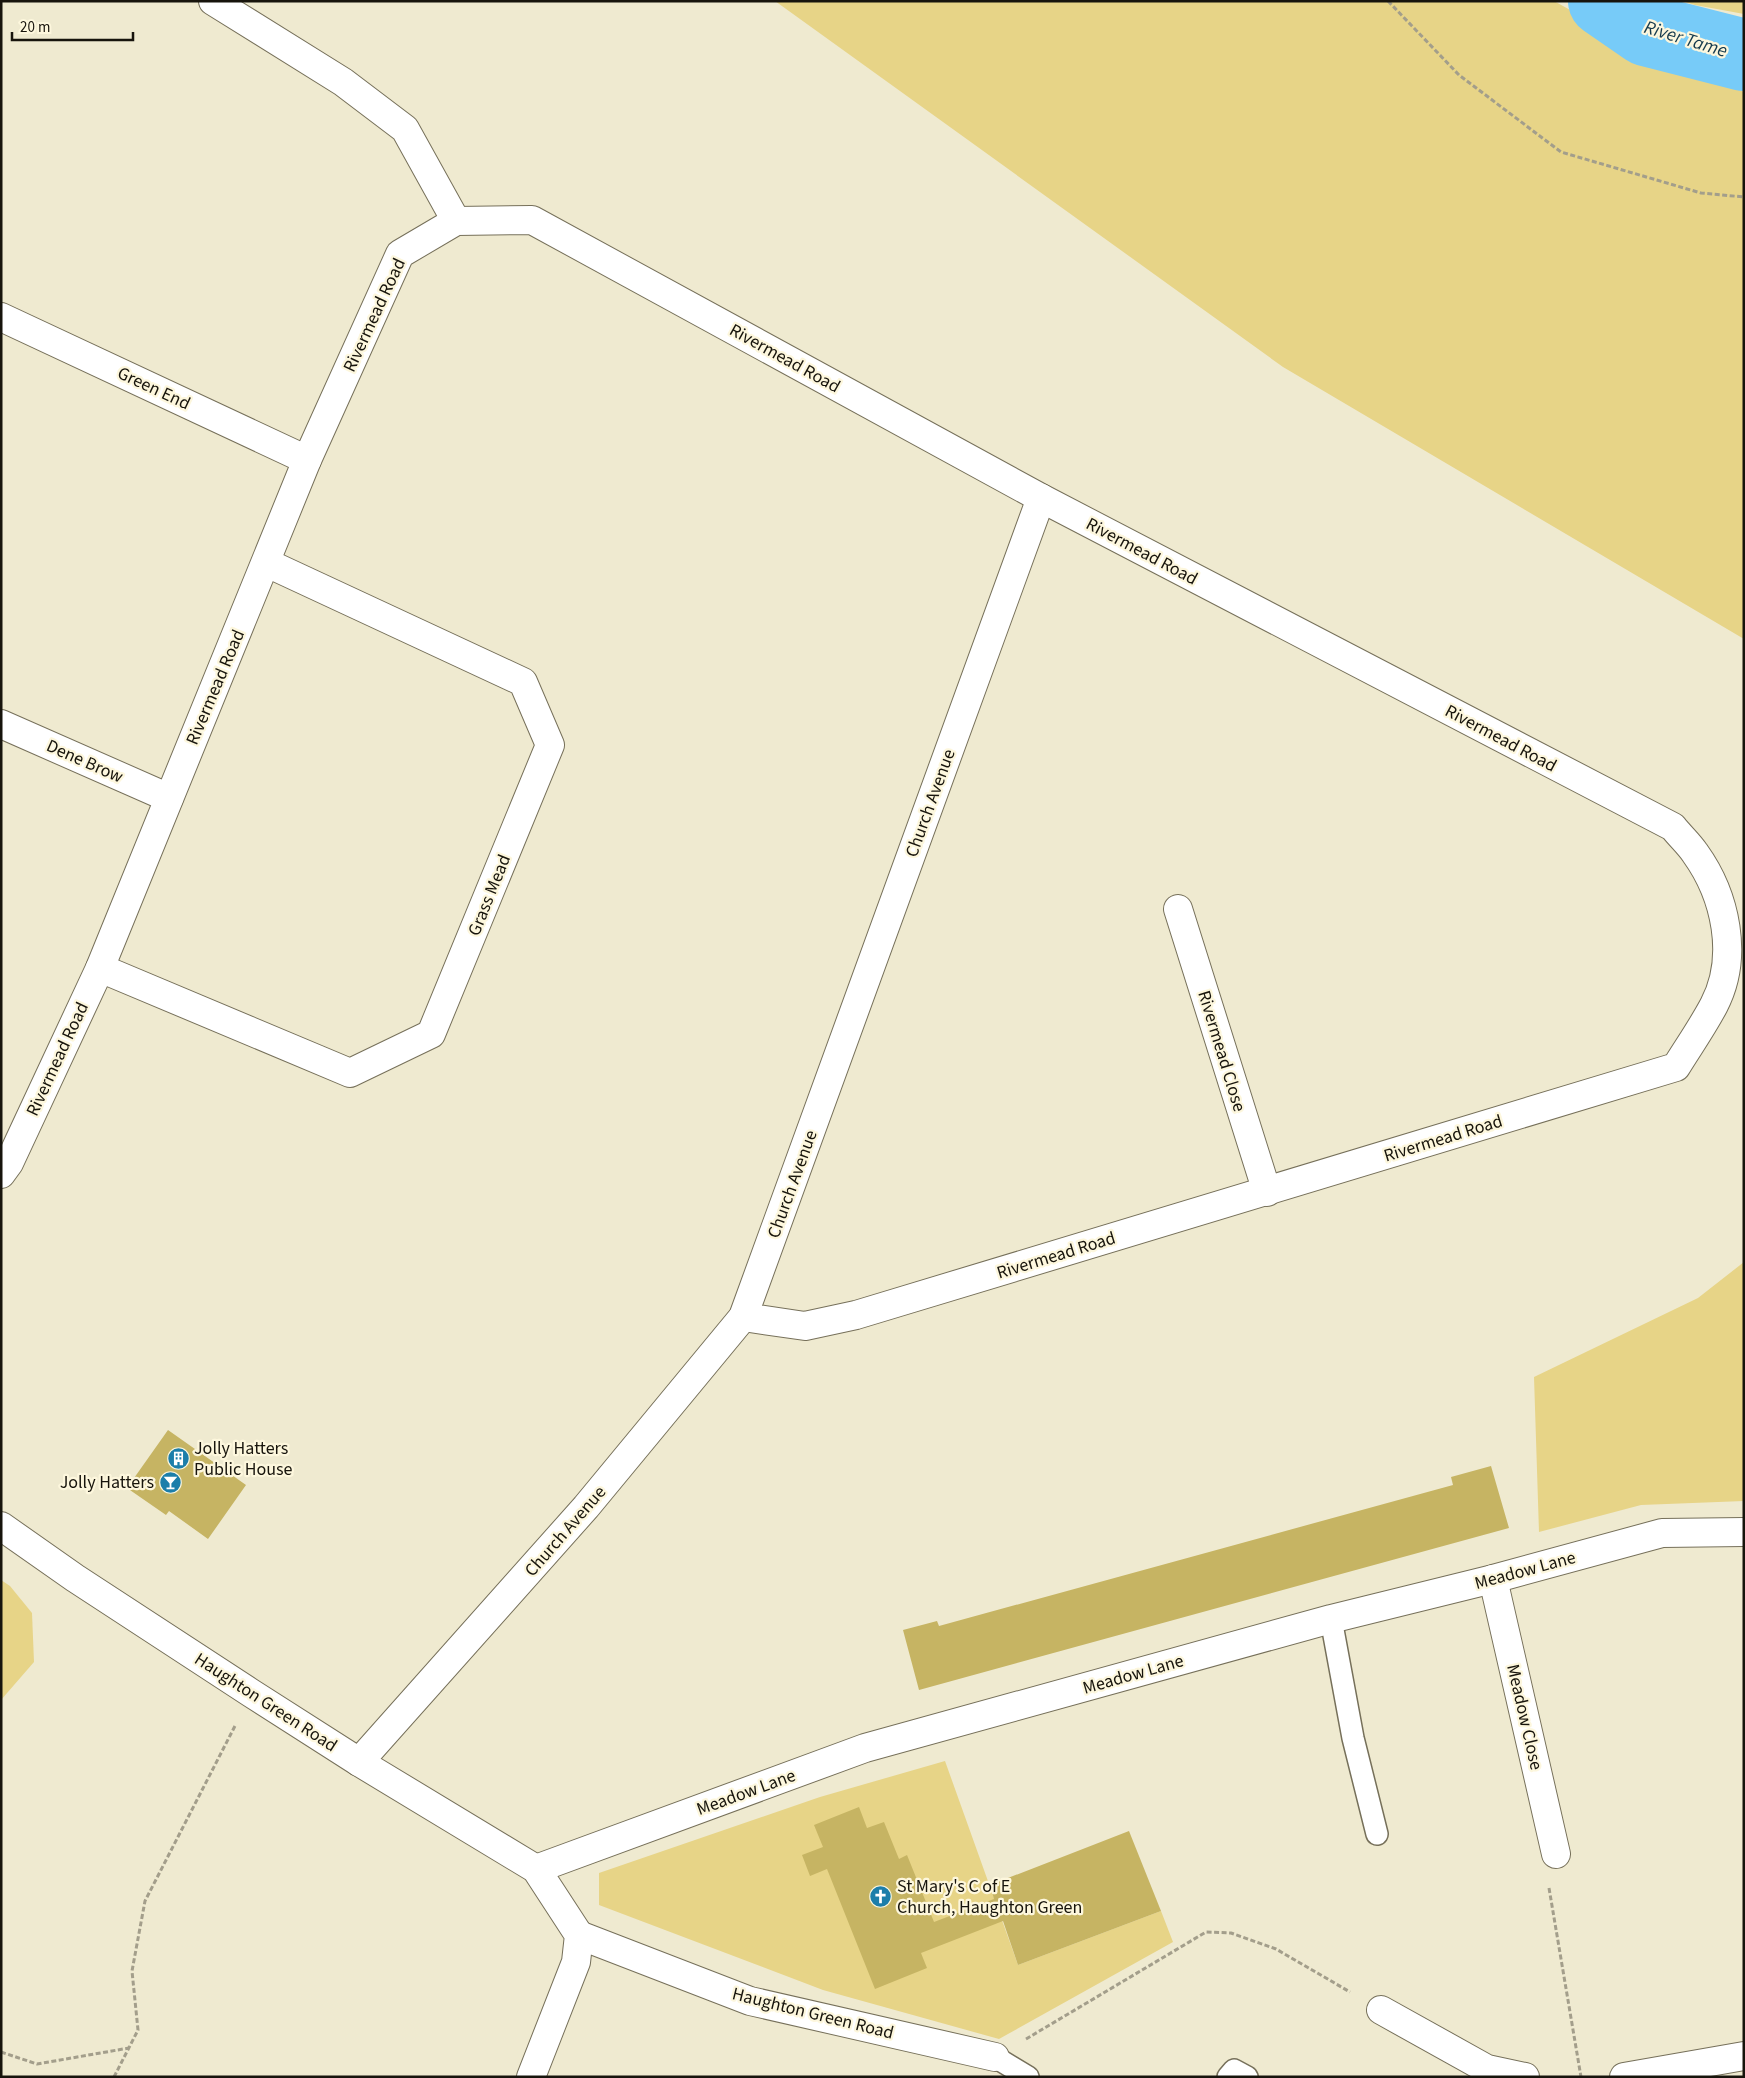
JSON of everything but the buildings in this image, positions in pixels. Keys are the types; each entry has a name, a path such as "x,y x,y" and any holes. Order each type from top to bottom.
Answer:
{"street":[{"path":"213,1 343,82 405,129 456,221"},
{"name":"Rivermead Road","path":"1,1174 9,1163 100,968 267,563 307,460 400,254 456,221 532,220 1040,498 1673,827 1695,853 1711,879 1724,914 1728,950 1725,976 1715,1004 1676,1067 856,1315 805,1326 744,1317"},
{"name":"Green End","path":"1,317 307,460"},
{"name":"Church Avenue","path":"359,1762 586,1508 744,1317 1040,498"},
{"name":"Grass Mead","path":"100,968 350,1073 431,1034 435,1026 550,746 523,682 267,563"},
{"name":"Dene Brow","path":"1,724 169,798"},
{"name":"Rivermead Close","path":"1178,909 1267,1192"},
{"name":"Haughton Green Road","path":"1,1526 75,1578 251,1693 359,1762 536,1869"},
{"name":"Meadow Lane","path":"536,1869 865,1748 1331,1618 1493,1579 1662,1533 1744,1532"},
{"name":"Meadow Close","path":"1493,1579 1556,1854"},
{"path":"531,2077 576,1962 579,1935 536,1869"},
{"name":"Haughton Green Road","path":"579,1935 750,2001 995,2057"},
{"path":"1381,2010 1487,2069 1525,2077"},
{"path":"1624,2077 1744,2056"}],"lane":[{"path":"1331,1618 1353,1738 1377,1834"},
{"path":"995,2057 1028,2077"},
{"path":"1228,2077 1234,2070 1247,2077"}],"path":[{"path":"1388,1 1459,75 1561,152 1701,193 1744,197"},
{"path":"114,2077 138,2030 132,1971 145,1901 251,1693"},
{"path":"1556,1854 1545,1866 1581,2077"},
{"path":"995,2057 1206,1932 1231,1933 1276,1949 1381,2010"},
{"path":"1,2052 37,2064 129,2048"}],"shaded area":[{"path":"775,1 1554,1 1644,51 1744,92 1744,639 1283,367"},
{"path":"1682,1 1744,1 1744,14 1695,5"},
{"path":"1744,1262 1744,1501 1641,1505 1539,1532 1534,1377 1698,1298"},
{"path":"1,1580 10,1586 32,1613 34,1662 1,1700"},
{"path":"945,1761 1018,1965 1161,1911 1173,1942 999,2039 823,1990 599,1905 599,1873 820,1797"}],"waterway":[{"name":"River Tame","path":"1604,1 1646,30 1744,55"}],"place":[{"name":"Jolly Hatters Public House","path":"178,1458"},
{"name":"Jolly Hatters","path":"170,1482"},
{"name":"St Mary's C of E Church, Haughton Green","path":"881,1896"}]}
